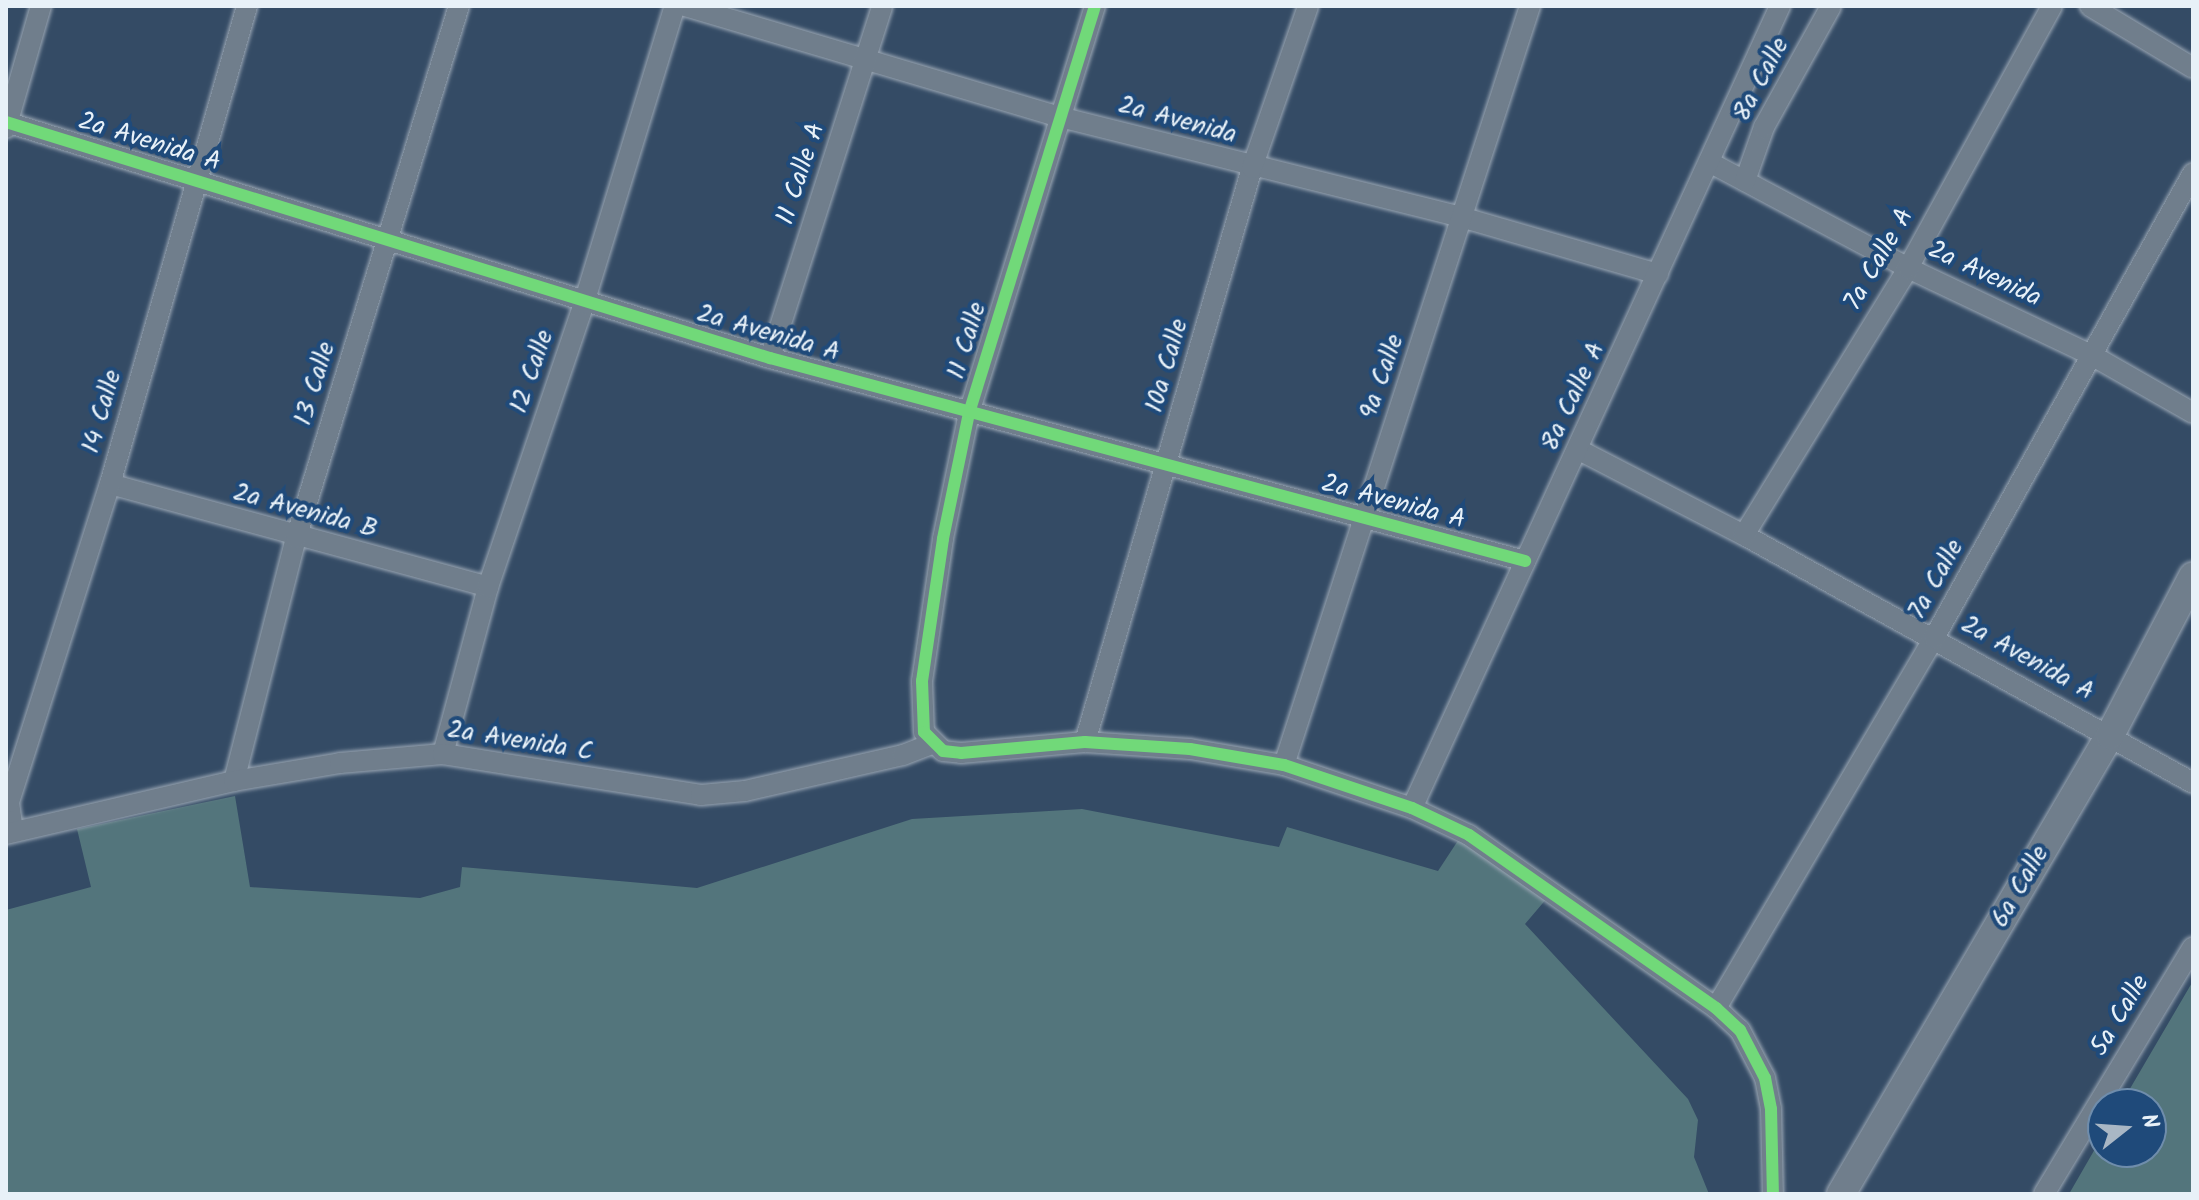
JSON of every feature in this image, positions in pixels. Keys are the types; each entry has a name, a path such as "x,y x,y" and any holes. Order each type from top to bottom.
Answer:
{"main road":[{"name":"6a Calle","path":"1841,1194 2110,735 2193,576"}],"street":[{"path":"7,124 41,6"},
{"name":"14 Calle","path":"10,832 9,802 110,484 247,6"},
{"name":"13 Calle","path":"234,781 296,538 459,6"},
{"name":"12 Calle","path":"443,754 488,587 584,303 675,6"},
{"name":"2a Avenida","path":"685,6 1060,117 1252,168 1464,218 1658,274"},
{"name":"11 Calle A","path":"770,358 882,6"},
{"name":"11 Calle","path":"931,744 920,716 922,681 943,539 969,413 1095,6"},
{"name":"10a Calle","path":"1085,742 1252,168 1308,6"},
{"name":"9a Calle","path":"1284,765 1362,520 1464,218 1530,6"},
{"name":"8a Calle A","path":"1412,808 1579,450 1780,6"},
{"name":"8a Calle","path":"1745,181 1764,127 1831,6"},
{"name":"7a Calle A","path":"1744,535 1908,268 2052,6"},
{"path":"2090,6 2193,68"},
{"name":"2a Avenida A","path":"7,124 196,180 386,243 770,358 969,413 1168,461 1362,520 1525,561"},
{"name":"2a Avenida","path":"1709,162 1908,268 2093,356 2193,413"},
{"name":"7a Calle","path":"1716,1008 1934,638 2193,173"},
{"name":"2a Avenida A","path":"1579,450 1934,638 2193,783"},
{"name":"2a Avenida B","path":"110,484 296,538 488,587"},
{"path":"931,744 961,753 1085,742 1190,749 1284,765 1412,808 1516,865 1716,1008 1740,1030 1765,1078 1771,1109 1773,1194"},
{"name":"2a Avenida C","path":"10,832 234,781 340,763 443,754 701,795 774,785 931,744"},
{"name":"5a Calle","path":"2044,1194 2193,947"}],"green space":[{"path":"235,796 250,887 420,898 460,887 462,867 697,888 912,819 1082,809 1279,847 1287,827 1438,871 1459,839 1548,897 1525,924 1688,1099 1698,1120 1694,1157 1709,1194 6,1194 6,910 91,887 77,829"},
{"path":"2193,981 2193,1194 2069,1194 2087,1163 2087,1168 2167,1168 2167,1088 2130,1088"}],"cycle path":[{"path":"1095,6 969,413 943,539 922,681 924,732 943,751 961,753 1085,742 1190,749 1284,765 1412,808 1469,835 1716,1008 1740,1030 1765,1078 1771,1109 1773,1194"},
{"path":"6,122 770,358 1525,561"}]}
